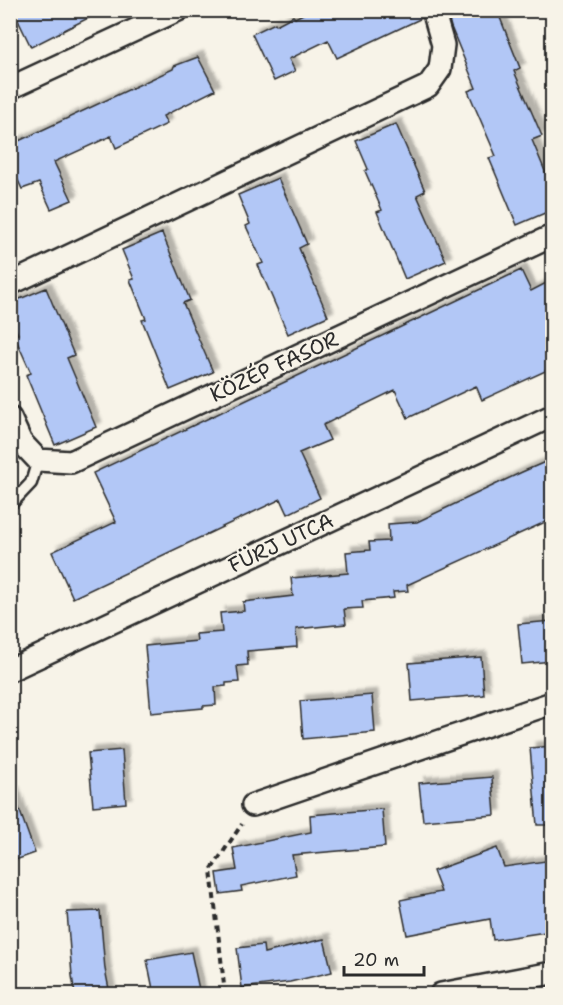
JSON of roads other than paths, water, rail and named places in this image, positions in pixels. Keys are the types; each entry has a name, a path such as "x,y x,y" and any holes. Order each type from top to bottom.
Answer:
{"street":[{"path":"10,88 178,10"},
{"path":"10,284 428,86 440,69 443,45 433,10"},
{"name":"KÖZÉP FASOR","path":"38,460 71,462 552,236"},
{"name":"FÜRJ UTCA","path":"10,670 552,416"},
{"path":"10,418 21,442 38,460"},
{"path":"253,805 552,703"},
{"path":"441,994 552,973"}],"lane":[{"path":"10,503 31,483 38,460"}]}
